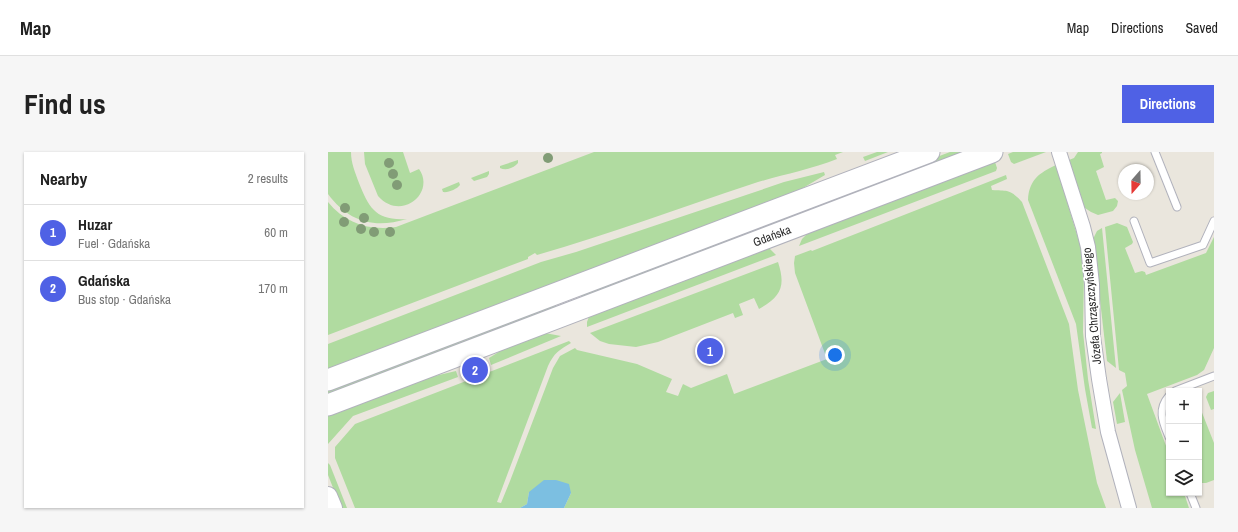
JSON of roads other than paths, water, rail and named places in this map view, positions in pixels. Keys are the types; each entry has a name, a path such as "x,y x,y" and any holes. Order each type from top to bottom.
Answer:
{"main road":[{"name":"Gdańska","path":"328,405 565,302 929,152"},
{"name":"Gdańska","path":"328,380 565,302 992,152"}],"street":[{"name":"Józefa Chrząszczyńskiego","path":"1059,152 1088,247 1091,278 1093,336 1099,379 1108,432 1129,508"},
{"path":"328,496 333,508"}],"lane":[{"path":"1155,152 1176,207"},
{"path":"1134,221 1150,263 1203,245 1214,221"},
{"path":"1183,388 1214,376"},
{"path":"1166,399 1164,401 1162,418 1166,429"},
{"path":"1191,496 1196,508"}],"water":[{"path":"544,480 556,480 569,484 571,493 564,508 520,508 527,504 529,492"}],"place":[{"name":"Huzar","path":"710,351"},
{"name":"Gdańska","path":"475,370"}]}
